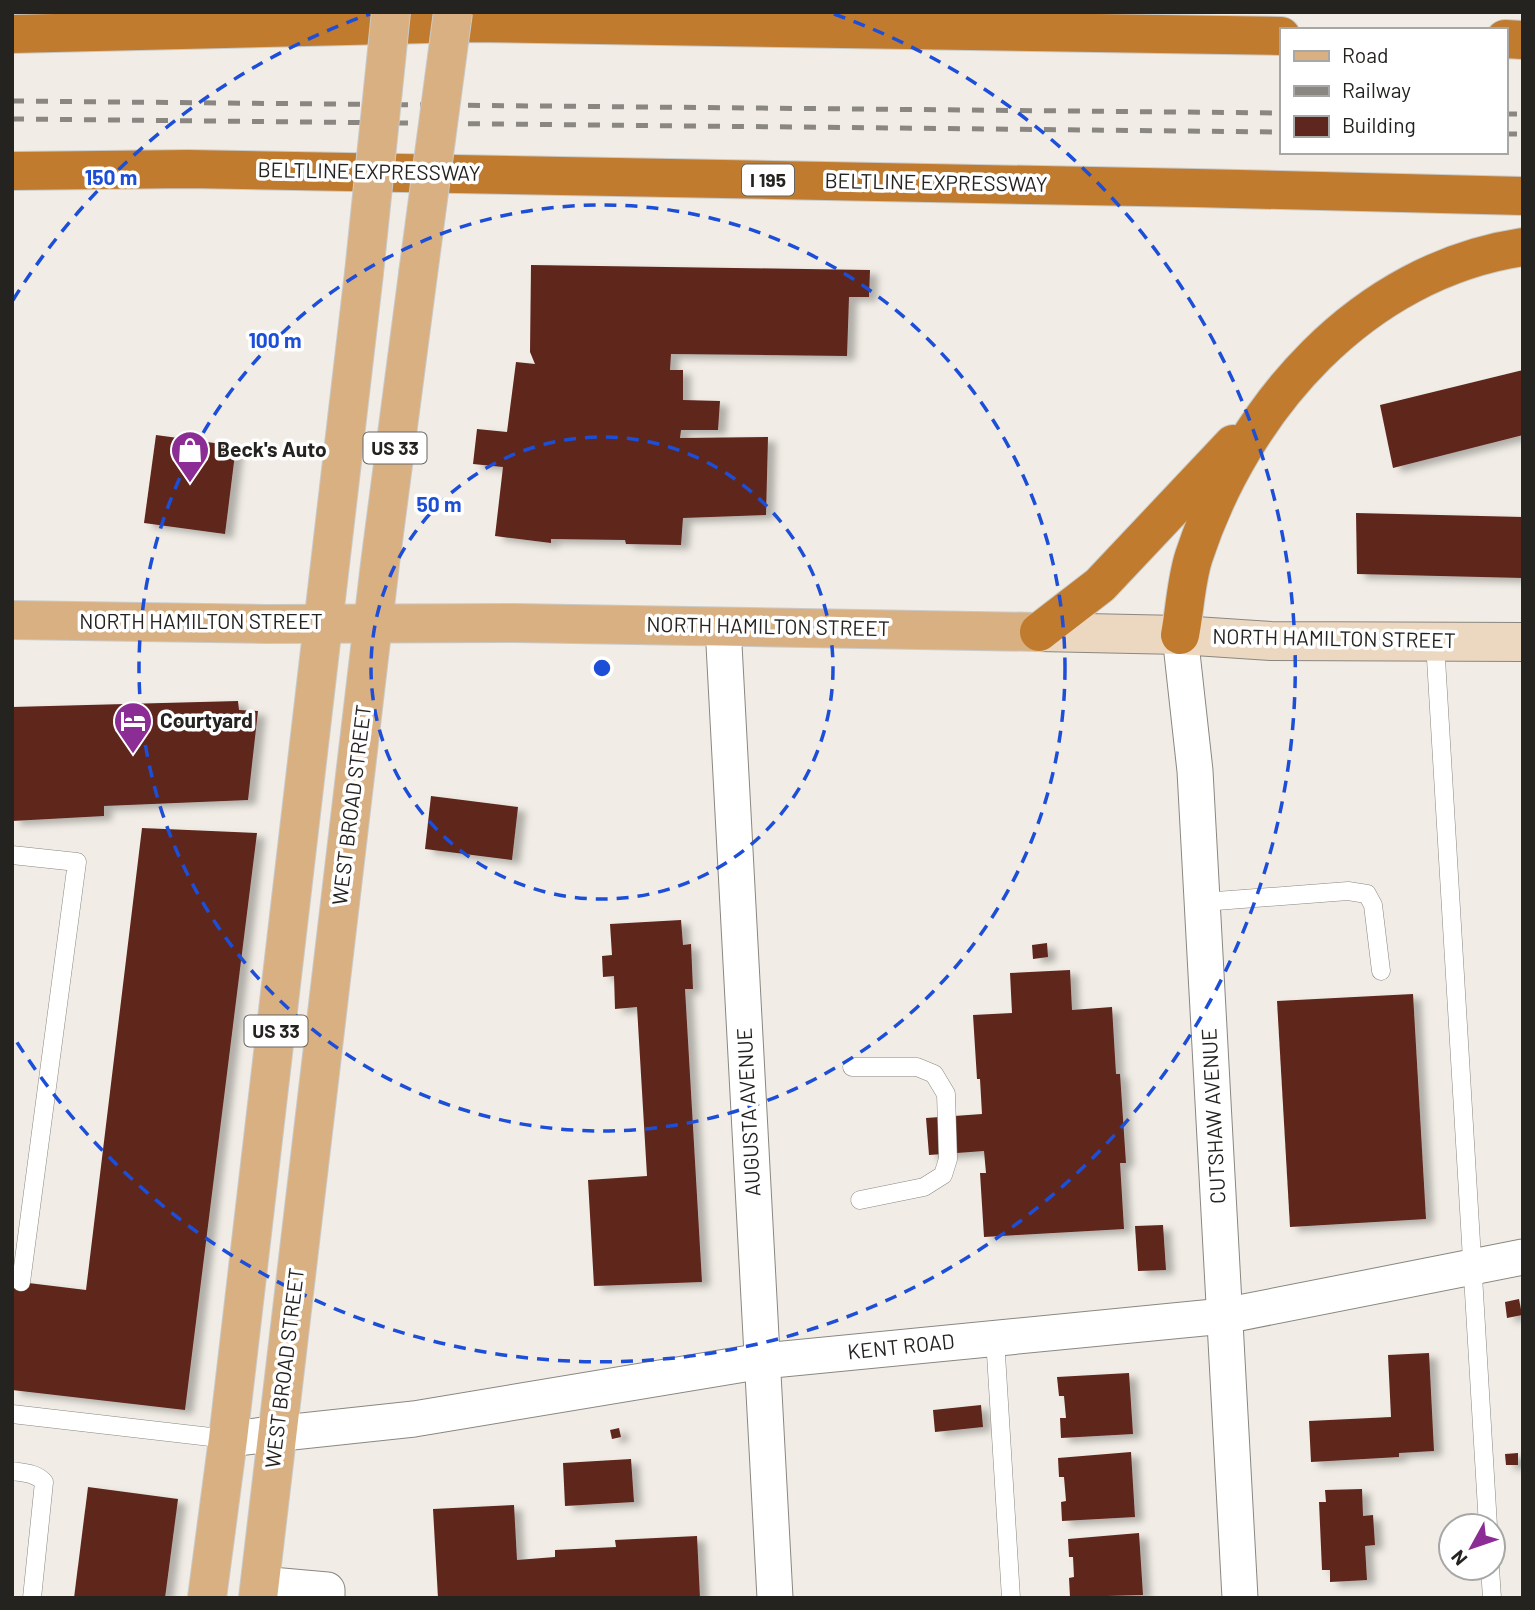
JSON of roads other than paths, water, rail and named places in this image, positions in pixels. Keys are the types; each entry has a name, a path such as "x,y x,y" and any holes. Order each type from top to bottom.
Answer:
{"highway":[{"path":"424,12 462,18"},
{"path":"12,34 462,18 1280,36"},
{"name":"BELTLINE EXPRESSWAY","path":"12,171 188,169 1523,196"},
{"path":"1039,632 1100,585 1273,403 1312,358 1357,317 1406,286 1450,265 1523,247"},
{"path":"1180,635 1194,557 1210,515 1242,451 1273,403"}],"main road":[{"name":"US 33","path":"207,1598 323,623 391,12"},
{"name":"WEST BROAD STREET","path":"259,1591 418,274 462,18"},
{"name":"NORTH HAMILTON STREET","path":"12,620 374,622 1039,632"}],"street":[{"name":"AUGUSTA AVENUE","path":"733,627 762,1361 775,1598"},
{"name":"NORTH HAMILTON STREET","path":"1039,632 1180,635 1271,641 1523,642"},
{"name":"CUTSHAW AVENUE","path":"1180,635 1195,771 1240,1598"},
{"name":"KENT ROAD","path":"228,1439 414,1419 762,1361 1224,1316 1523,1256"},
{"path":"259,1591 327,1590 327,1598"}],"lane":[{"path":"1435,642 1487,1512"},
{"path":"12,855 77,863 21,1282"},
{"path":"1203,902 1348,891 1367,894 1373,905 1381,971"},
{"path":"852,1067 917,1067 934,1074 946,1094 948,1160 943,1175 924,1187 860,1200"},
{"path":"995,1338 1011,1598"},
{"path":"12,1414 228,1439"},
{"path":"12,1471 33,1474 44,1482 32,1598"}],"railway":[{"path":"12,101 1280,113"},
{"path":"1507,114 1523,114"},
{"path":"12,119 1280,132"},
{"path":"1507,134 1523,134"}],"place":[{"name":"Beck's Auto","path":"190,484"},
{"name":"Courtyard","path":"133,755"}]}
